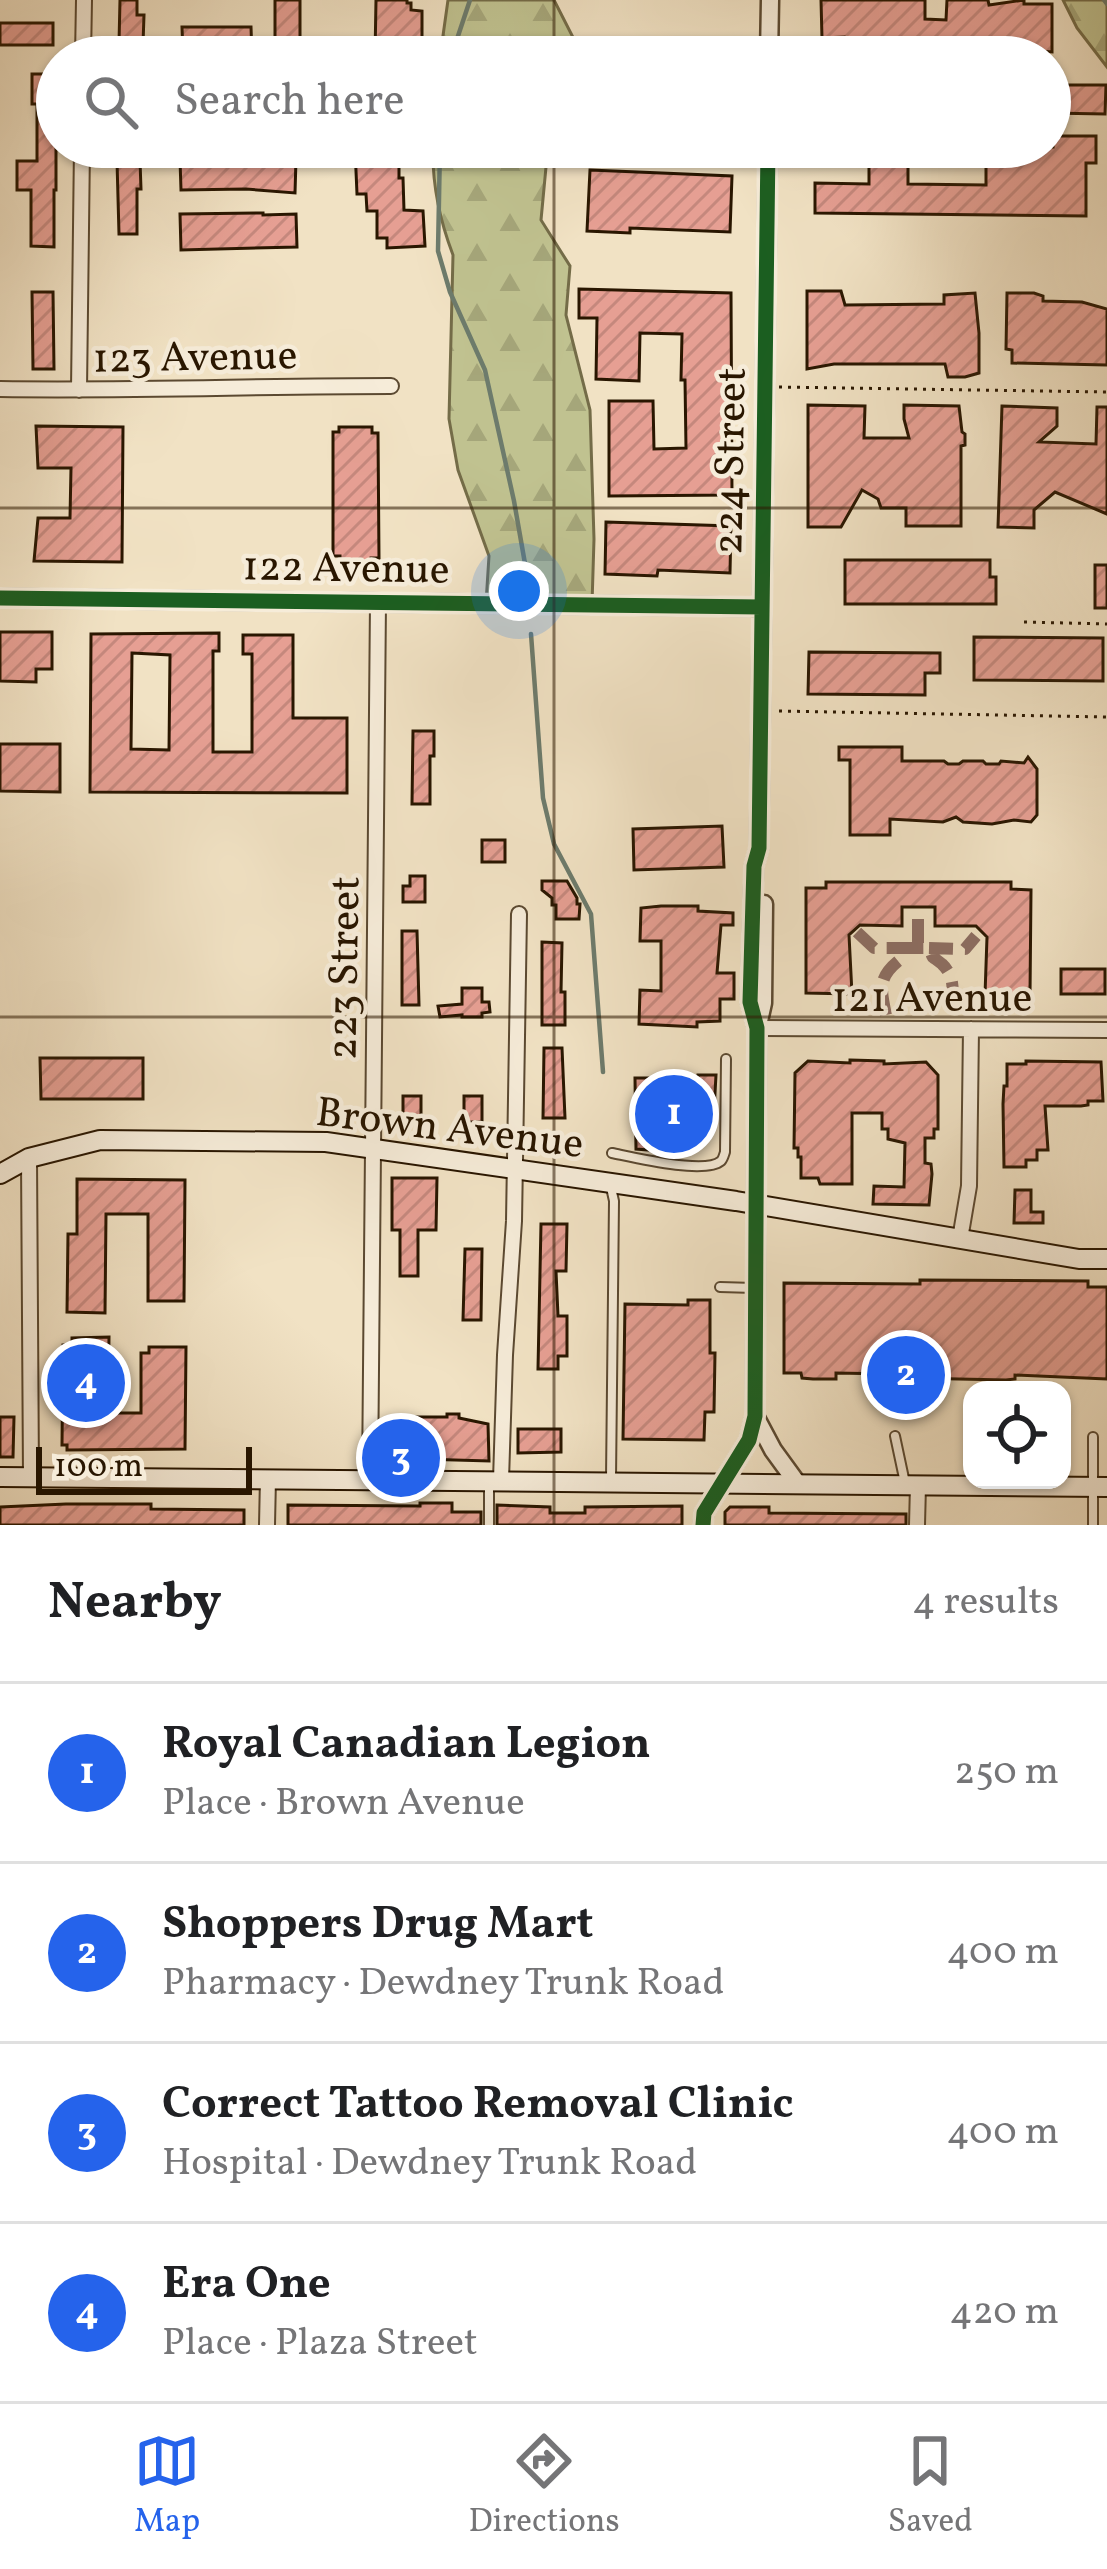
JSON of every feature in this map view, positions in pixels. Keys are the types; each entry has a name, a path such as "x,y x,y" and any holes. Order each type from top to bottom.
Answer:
{"main road":[{"name":"Brown Avenue","path":"0,1174 29,1158 100,1140 326,1142 755,1204 1079,1259 1107,1259"},
{"path":"0,1477 1101,1486"}],"street":[{"path":"83,36 84,0"},
{"path":"769,36 770,0"},
{"path":"79,390 82,168"},
{"name":"224 Street","path":"704,1525 704,1513 749,1440 754,1416 757,1028 750,1002 754,866 759,848 768,168"},
{"name":"123 Avenue","path":"0,389 391,386"},
{"name":"122 Avenue","path":"0,598 762,607"},
{"name":"223 Street","path":"370,1479 378,602"},
{"path":"495,1480 513,1169 518,914"},
{"name":"121 Avenue","path":"757,1028 1107,1030"},
{"path":"960,1239 969,1186 971,1029"},
{"path":"29,1158 23,1390 31,1477"},
{"path":"754,1416 797,1483"},
{"path":"267,1525 268,1478"},
{"path":"911,1485 917,1525"}],"lane":[{"path":"612,1154 674,1166 721,1161 726,1059"},
{"path":"610,1183 614,1201 611,1481"},
{"path":"720,1287 754,1288"},
{"path":"895,1436 911,1485"},
{"path":"1093,1437 1101,1486 1093,1525"},
{"path":"489,1525 495,1480"}],"path":[{"path":"765,387 1107,392"},
{"path":"1024,622 1107,624"},
{"path":"779,711 1107,718"}],"green space":[{"path":"448,0 554,0 572,36 443,36"},
{"path":"1063,0 1107,0 1107,67 1077,28"},
{"path":"434,168 546,168 541,220 570,266 566,315 590,410 592,604 486,603 489,556 458,470 449,419 453,255"}],"building":[{"path":"120,0 137,0 137,15 144,15 143,36 119,36"},
{"path":"275,0 300,0 300,36 275,36"},
{"path":"376,0 407,0 411,10 422,11 422,36 375,36"},
{"path":"821,0 925,0 925,19 946,20 947,0 1052,4 1052,36 822,36"},
{"path":"0,23 53,23 53,36 36,36 36,45 0,45"},
{"path":"182,27 251,27 251,36 182,36"},
{"path":"32,74 36,74 36,104 32,104"},
{"path":"1071,85 1106,85 1105,114 1071,113"},
{"path":"1071,136 1096,136 1096,163 1086,163 1086,216 815,213 815,183 869,184 869,168 908,168 908,184 986,185 986,168 1071,168"},
{"path":"17,161 56,168 54,247 31,246 31,190 17,190"},
{"path":"117,168 140,168 137,234 119,234"},
{"path":"180,168 296,168 295,193 181,190"},
{"path":"356,168 399,168 404,210 423,211 425,246 387,248 387,238 377,238 377,211 367,211 366,194 357,194"},
{"path":"590,170 732,176 730,232 587,231"},
{"path":"180,214 296,214 297,247 181,250"},
{"path":"579,289 731,293 732,495 609,496 609,401 653,401 654,449 686,448 682,334 640,333 639,381 596,379 597,318 579,318"},
{"path":"807,291 841,291 845,305 944,304 944,295 975,293 979,373 948,377 945,364 834,364 807,369"},
{"path":"32,292 53,292 54,369 33,369"},
{"path":"1007,293 1034,293 1043,296 1043,301 1082,302 1107,309 1107,365 1012,363 1012,350 1006,349"},
{"path":"808,405 865,406 864,438 909,438 904,405 959,406 965,434 961,526 906,526 906,508 881,508 878,499 862,490 841,527 808,527"},
{"path":"1002,406 1057,408 1057,426 1039,442 1096,444 1097,407 1107,407 1107,514 1055,492 1034,510 1034,528 998,527"},
{"path":"36,426 123,427 122,562 34,561 38,518 70,518 71,468 38,468"},
{"path":"339,427 372,427 372,433 378,433 379,558 358,563 358,572 345,572 345,561 333,556 333,432 339,432"},
{"path":"606,522 731,526 730,573 605,574"},
{"path":"845,560 990,560 990,577 996,577 996,604 845,604"},
{"path":"1095,565 1107,565 1107,608 1095,608"},
{"path":"0,632 52,632 52,669 36,669 36,682 0,681"},
{"path":"219,633 219,651 213,651 213,752 252,752 252,654 243,654 243,635 293,635 293,718 347,718 347,793 90,792 91,634","holes":["132,653 170,655 169,750 131,749"]},
{"path":"974,637 1103,638 1103,681 974,680"},
{"path":"809,652 940,653 940,673 925,673 925,695 808,694"},
{"path":"413,731 434,731 430,804 412,804"},
{"path":"0,744 60,744 60,792 0,791"},
{"path":"839,747 902,747 902,761 948,764 1024,763 1028,757 1037,769 1037,815 1031,822 992,824 956,817 943,822 890,819 890,835 850,835 850,760 839,760"},
{"path":"722,826 724,867 634,870 633,829"},
{"path":"482,840 505,840 505,862 482,862"},
{"path":"410,876 425,876 425,902 403,902 403,886 410,886"},
{"path":"542,881 567,881 580,904 579,919 556,919 556,905 542,890"},
{"path":"826,882 1011,882 1011,889 1031,890 1030,995 985,995 987,937 976,926 935,926 935,907 902,907 902,926 860,925 849,935 852,994 806,993 806,888 826,888"},
{"path":"641,908 733,913 733,925 721,925 717,973 734,973 734,999 720,999 720,1021 697,1022 697,1027 639,1024 640,990 661,991 661,941 640,941"},
{"path":"402,931 417,931 419,1005 402,1005"},
{"path":"542,942 562,943 565,1025 542,1025"},
{"path":"1061,969 1105,969 1105,994 1061,994"},
{"path":"462,988 482,988 482,1002 489,1002 490,1012 482,1017 440,1017 438,1006 462,1004"},
{"path":"544,1048 562,1048 565,1118 543,1118"},
{"path":"40,1058 143,1058 143,1099 41,1099"},
{"path":"808,1061 926,1062 938,1075 938,1129 934,1129 934,1138 925,1138 925,1163 931,1164 932,1174 929,1205 873,1204 874,1186 904,1187 905,1143 888,1139 882,1113 852,1113 852,1184 820,1184 818,1178 801,1178 801,1157 794,1148 795,1073"},
{"path":"1101,1062 1103,1101 1045,1106 1048,1150 1037,1150 1037,1160 1026,1160 1026,1167 1004,1167 1007,1064"},
{"path":"716,1075 713,1129 688,1153 636,1149 635,1078"},
{"path":"403,1096 421,1096 421,1123 403,1123"},
{"path":"464,1096 482,1096 482,1122 464,1122"},
{"path":"392,1178 437,1178 436,1230 418,1230 418,1276 400,1276 400,1230 392,1230"},
{"path":"77,1179 185,1180 184,1301 148,1301 148,1214 106,1214 105,1313 67,1312 68,1234 77,1234"},
{"path":"1015,1190 1031,1190 1031,1212 1043,1212 1043,1223 1014,1223"},
{"path":"541,1224 567,1224 566,1271 556,1271 558,1316 567,1316 567,1356 558,1356 558,1369 538,1369"},
{"path":"465,1249 482,1249 481,1320 463,1320"},
{"path":"920,1280 1088,1281 1088,1287 1107,1287 1107,1379 836,1373 836,1379 813,1379 784,1373 784,1283 920,1284"},
{"path":"688,1300 710,1300 714,1412 705,1412 704,1440 623,1439 625,1304 688,1305"},
{"path":"109,1337 108,1413 141,1413 141,1353 149,1353 149,1347 186,1347 185,1449 67,1450 62,1445 63,1345 72,1345 72,1338"},
{"path":"447,1414 488,1424 489,1461 386,1458 385,1438 400,1438 400,1422"},
{"path":"0,1417 14,1417 13,1457 0,1457"},
{"path":"518,1429 561,1429 561,1452 518,1453"},
{"path":"452,1503 452,1512 481,1512 481,1525 288,1525 288,1505"},
{"path":"66,1504 244,1510 244,1525 0,1525 0,1507"},
{"path":"497,1505 550,1507 550,1513 585,1513 585,1507 682,1506 682,1525 497,1525"},
{"path":"730,1507 769,1507 769,1513 906,1514 906,1525 725,1525"}],"waterway":[{"path":"458,36 470,0"},
{"path":"1104,0 1107,4"},
{"path":"440,168 438,251 450,292 485,370 527,575"},
{"path":"531,634 543,798 554,844 591,914 603,1072"}],"marked path":[{"path":"918,919 918,948"},
{"path":"857,932 874,948 902,948"},
{"path":"929,948 965,949 976,936"},
{"path":"886,1015 883,983 902,958 902,948 929,948 952,982 949,1016"}],"cycle path":[{"path":"703,1525 704,1513 749,1440 755,1416 757,1028 750,1002 754,866 759,848 768,168"},
{"path":"0,598 762,607"}],"place":[{"name":"Royal Canadian Legion","path":"674,1114"},
{"name":"Shoppers Drug Mart","path":"906,1375"},
{"name":"Era One","path":"86,1383"},
{"name":"Correct Tattoo Removal Clinic","path":"401,1458"}]}
